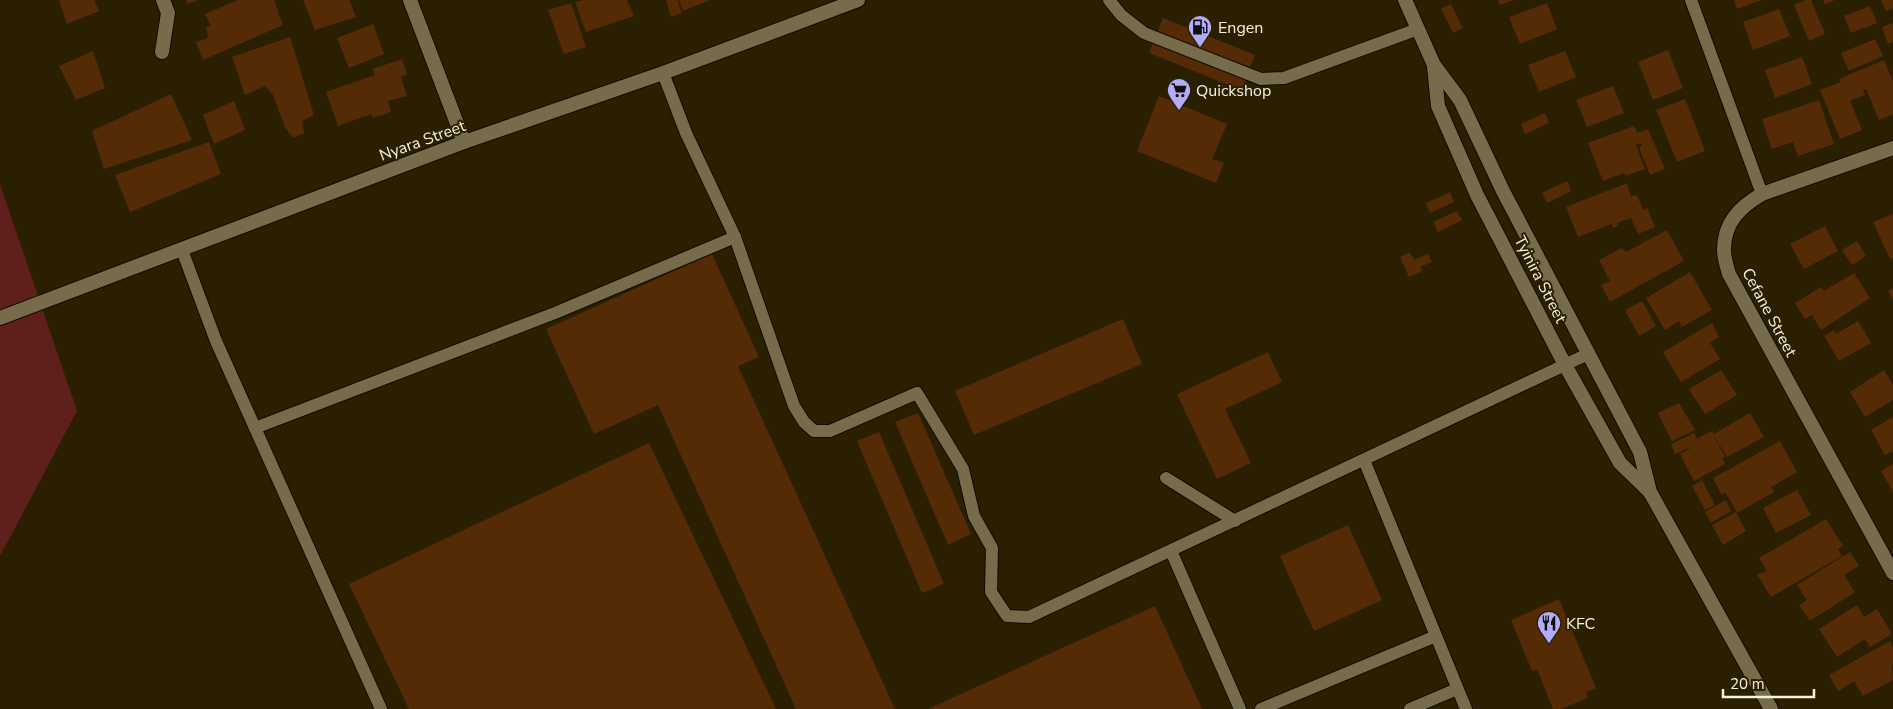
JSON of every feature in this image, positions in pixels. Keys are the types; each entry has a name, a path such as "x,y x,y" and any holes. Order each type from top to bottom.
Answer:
{"street":[{"path":"162,52 168,13 163,0"},
{"path":"410,0 464,142"},
{"name":"Nyara Street","path":"0,318 464,142 663,73 858,0"},
{"name":"Tyinira Street","path":"1405,0 1434,65 1460,100 1504,191 1640,452 1650,492 1772,709"},
{"name":"Tyinira Street","path":"1434,65 1438,106 1477,194 1566,365 1620,463 1650,492"},
{"name":"Cefane Street","path":"1893,148 1762,194 1743,206 1729,224 1724,250 1728,274 1893,573"}],"lane":[{"path":"1109,0 1121,15 1144,34 1261,79 1284,78 1418,30"},
{"path":"1691,0 1762,194"},
{"path":"663,73 686,133 735,237 794,406 804,422 814,431 830,431 917,393 963,469 974,516 992,548 991,592 1007,616 1029,617 1588,354"},
{"path":"255,428 555,313 735,237"},
{"path":"182,250 216,341 380,709"},
{"path":"1364,460 1466,709"},
{"path":"1166,478 1235,521"},
{"path":"1171,551 1240,709"},
{"path":"1261,709 1436,636"},
{"path":"1410,709 1457,688"}],"shaded area":[{"path":"0,184 77,411 0,556"}],"building":[{"path":"59,0 94,0 99,11 67,24"},
{"path":"186,0 198,0 188,4"},
{"path":"238,0 274,0 283,25 203,60 196,42 208,38 206,27 211,26 205,14"},
{"path":"303,0 349,0 356,17 315,30"},
{"path":"583,0 627,0 634,16 586,32 575,2"},
{"path":"666,0 677,0 682,13 671,17"},
{"path":"679,0 710,0 683,11"},
{"path":"1498,0 1513,0 1500,5"},
{"path":"1734,0 1762,0 1737,9"},
{"path":"1811,0 1825,34 1809,41 1794,5"},
{"path":"1823,0 1835,0 1825,4"},
{"path":"1881,0 1893,0 1893,8 1886,11"},
{"path":"571,3 586,47 564,54 548,10"},
{"path":"1547,3 1557,29 1520,44 1509,17"},
{"path":"1451,4 1463,28 1453,33 1441,9"},
{"path":"1870,6 1877,23 1851,33 1844,16"},
{"path":"1779,9 1790,36 1753,50 1743,22"},
{"path":"1163,18 1255,55 1241,90 1149,53"},
{"path":"1893,23 1893,41 1888,44 1882,27"},
{"path":"373,24 384,54 349,68 337,38"},
{"path":"290,37 314,115 302,121 304,133 293,138 285,127 273,95 265,86 245,95 232,57"},
{"path":"1875,39 1883,56 1849,71 1841,53"},
{"path":"1668,50 1683,88 1653,100 1638,62"},
{"path":"93,51 105,88 76,100 59,66"},
{"path":"1565,51 1576,77 1539,92 1528,65"},
{"path":"1802,57 1812,84 1775,98 1765,70"},
{"path":"402,59 407,74 401,77 407,96 388,101 391,112 373,118 371,114 338,126 326,92 375,75 372,69"},
{"path":"1884,60 1893,81 1893,114 1879,120 1866,89 1863,90 1865,95 1850,101 1862,130 1840,139 1820,90 1841,82 1839,79"},
{"path":"1613,86 1624,113 1587,127 1576,100"},
{"path":"171,94 192,140 104,169 92,131"},
{"path":"1159,96 1227,124 1212,159 1224,163 1216,183 1137,151"},
{"path":"1685,99 1705,151 1677,162 1656,110"},
{"path":"1819,100 1834,144 1798,156 1793,142 1772,149 1762,119"},
{"path":"234,101 245,130 214,144 203,115"},
{"path":"1545,113 1549,123 1525,134 1521,124"},
{"path":"1634,126 1637,133 1648,129 1665,169 1650,175 1639,148 1642,145 1640,143 1636,145 1645,169 1626,176 1624,173 1603,181 1588,143"},
{"path":"209,142 221,174 130,212 115,175"},
{"path":"1567,181 1571,191 1547,203 1542,193"},
{"path":"1627,183 1631,196 1637,195 1643,210 1647,208 1655,227 1638,234 1631,218 1617,223 1618,226 1613,228 1612,224 1578,237 1566,207"},
{"path":"1450,192 1454,202 1430,213 1426,203"},
{"path":"1457,211 1462,220 1438,232 1433,222"},
{"path":"1893,214 1893,258 1890,259 1873,222"},
{"path":"1825,226 1838,251 1804,269 1790,244"},
{"path":"1667,230 1684,261 1610,302 1601,285 1610,281 1599,260 1622,248 1626,252"},
{"path":"1857,241 1866,256 1852,265 1842,250"},
{"path":"1410,252 1414,260 1428,254 1432,262 1420,267 1422,271 1409,277 1400,257"},
{"path":"712,254 759,357 738,366 895,709 796,709 658,405 594,434 546,329"},
{"path":"1690,272 1712,310 1682,327 1679,321 1665,330 1646,298"},
{"path":"1854,273 1870,298 1821,330 1812,315 1805,319 1795,303 1821,287 1824,291"},
{"path":"1893,288 1893,300 1888,291"},
{"path":"1642,301 1656,326 1639,336 1625,310"},
{"path":"1123,319 1142,364 974,435 955,391"},
{"path":"1858,321 1871,343 1839,361 1824,336 1834,330 1836,334"},
{"path":"1712,323 1719,337 1710,343 1720,359 1681,382 1663,352"},
{"path":"1268,352 1282,382 1225,409 1251,463 1217,479 1177,394"},
{"path":"1721,370 1737,395 1705,414 1689,389"},
{"path":"1884,370 1893,385 1893,400 1865,417 1850,392"},
{"path":"1679,403 1695,430 1672,441 1658,413"},
{"path":"918,413 971,534 948,545 895,422"},
{"path":"1750,413 1764,437 1727,457 1714,436 1725,457 1722,458 1725,464 1694,481 1680,454 1694,446 1675,454 1671,444 1694,433 1700,443 1698,438 1712,431 1714,434"},
{"path":"1893,417 1893,451 1885,455 1871,430"},
{"path":"879,432 944,584 922,593 857,441"},
{"path":"1780,441 1797,472 1771,487 1774,492 1737,513 1726,493 1721,494 1713,478"},
{"path":"649,443 776,709 409,709 349,584"},
{"path":"1893,464 1893,492 1881,471"},
{"path":"1702,480 1715,505 1705,510 1692,486"},
{"path":"1797,490 1811,515 1776,533 1763,508"},
{"path":"1726,500 1731,511 1711,523 1705,512"},
{"path":"1736,512 1746,531 1723,545 1712,525"},
{"path":"1826,519 1843,546 1838,549 1842,556 1771,597 1757,574 1767,571 1759,558"},
{"path":"1348,525 1382,600 1314,631 1280,556"},
{"path":"1850,552 1859,566 1844,575 1855,592 1810,621 1799,605 1807,600 1797,585"},
{"name":"KFC","path":"1559,599 1596,688 1586,692 1588,698 1561,709 1553,709 1537,669 1532,671 1511,620"},
{"path":"1857,605 1864,617 1877,609 1892,634 1870,647 1865,639 1837,657 1819,629"},
{"path":"1155,606 1202,709 928,709"},
{"path":"1890,641 1893,647 1893,680 1863,696 1854,681 1838,691 1829,675"}],"place":[{"name":"Engen","path":"1200,48"},
{"name":"Quickshop","path":"1179,111"},
{"name":"KFC","path":"1549,644"}]}
